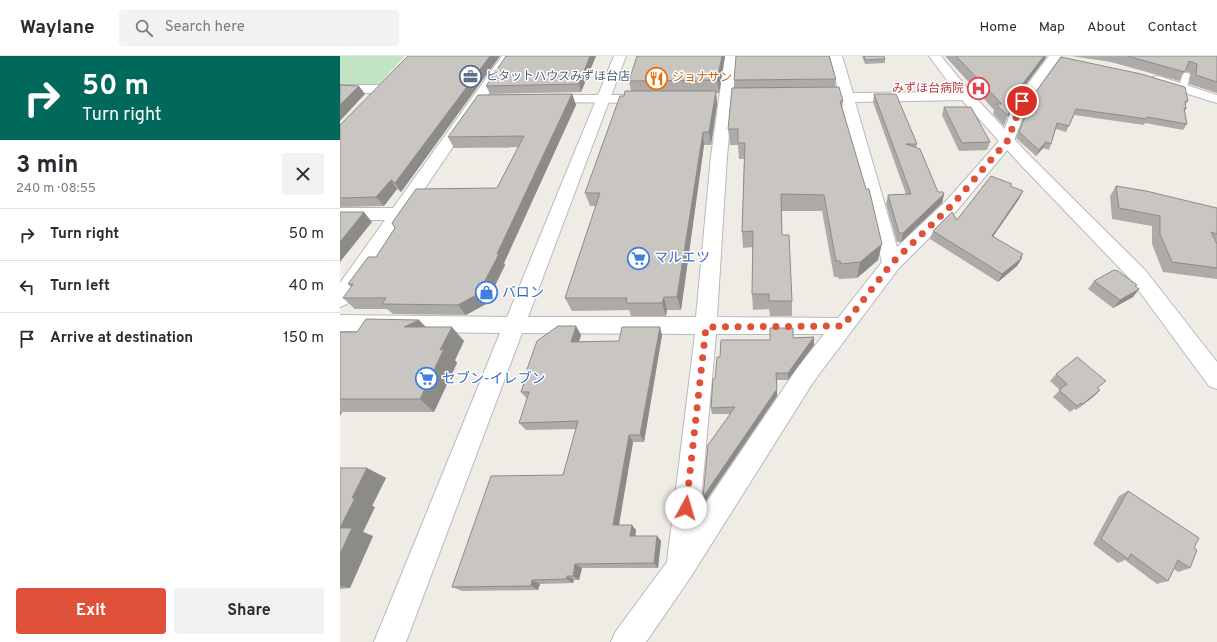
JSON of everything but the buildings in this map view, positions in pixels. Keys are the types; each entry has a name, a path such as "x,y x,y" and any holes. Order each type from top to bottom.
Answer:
{"street":[{"path":"340,299 399,214 486,100 508,56"},
{"path":"390,642 513,325 620,56"},
{"path":"680,568 706,327 718,156 727,99 731,56"},
{"path":"836,56 892,263"},
{"path":"935,56 966,96 1024,159 1138,275 1217,379"},
{"path":"627,642 680,568 806,374 892,263 953,204 1008,140 1022,101 1054,56 1069,60"},
{"path":"1148,77 1217,99"},
{"path":"366,104 391,78"},
{"path":"340,89 381,89"},
{"path":"802,98 966,96"},
{"path":"533,99 665,99"},
{"path":"340,214 399,214"},
{"path":"340,323 706,327 843,326"}],"lane":[{"path":"1183,88 1186,74"}],"green space":[{"path":"340,56 405,56 378,85 340,87"}],"place":[{"name":"ピタットハウスみずほ台店","path":"470,77"},
{"name":"ジョナサン","path":"657,78"},
{"name":"みずほ台病院","path":"979,89"},
{"name":"マルエツ","path":"638,258"},
{"name":"バロン","path":"487,293"},
{"name":"セブン-イレブン","path":"426,379"}],"route":[{"path":"686,508 706,327 843,326 892,263 953,204 1008,140 1022,101"}]}
